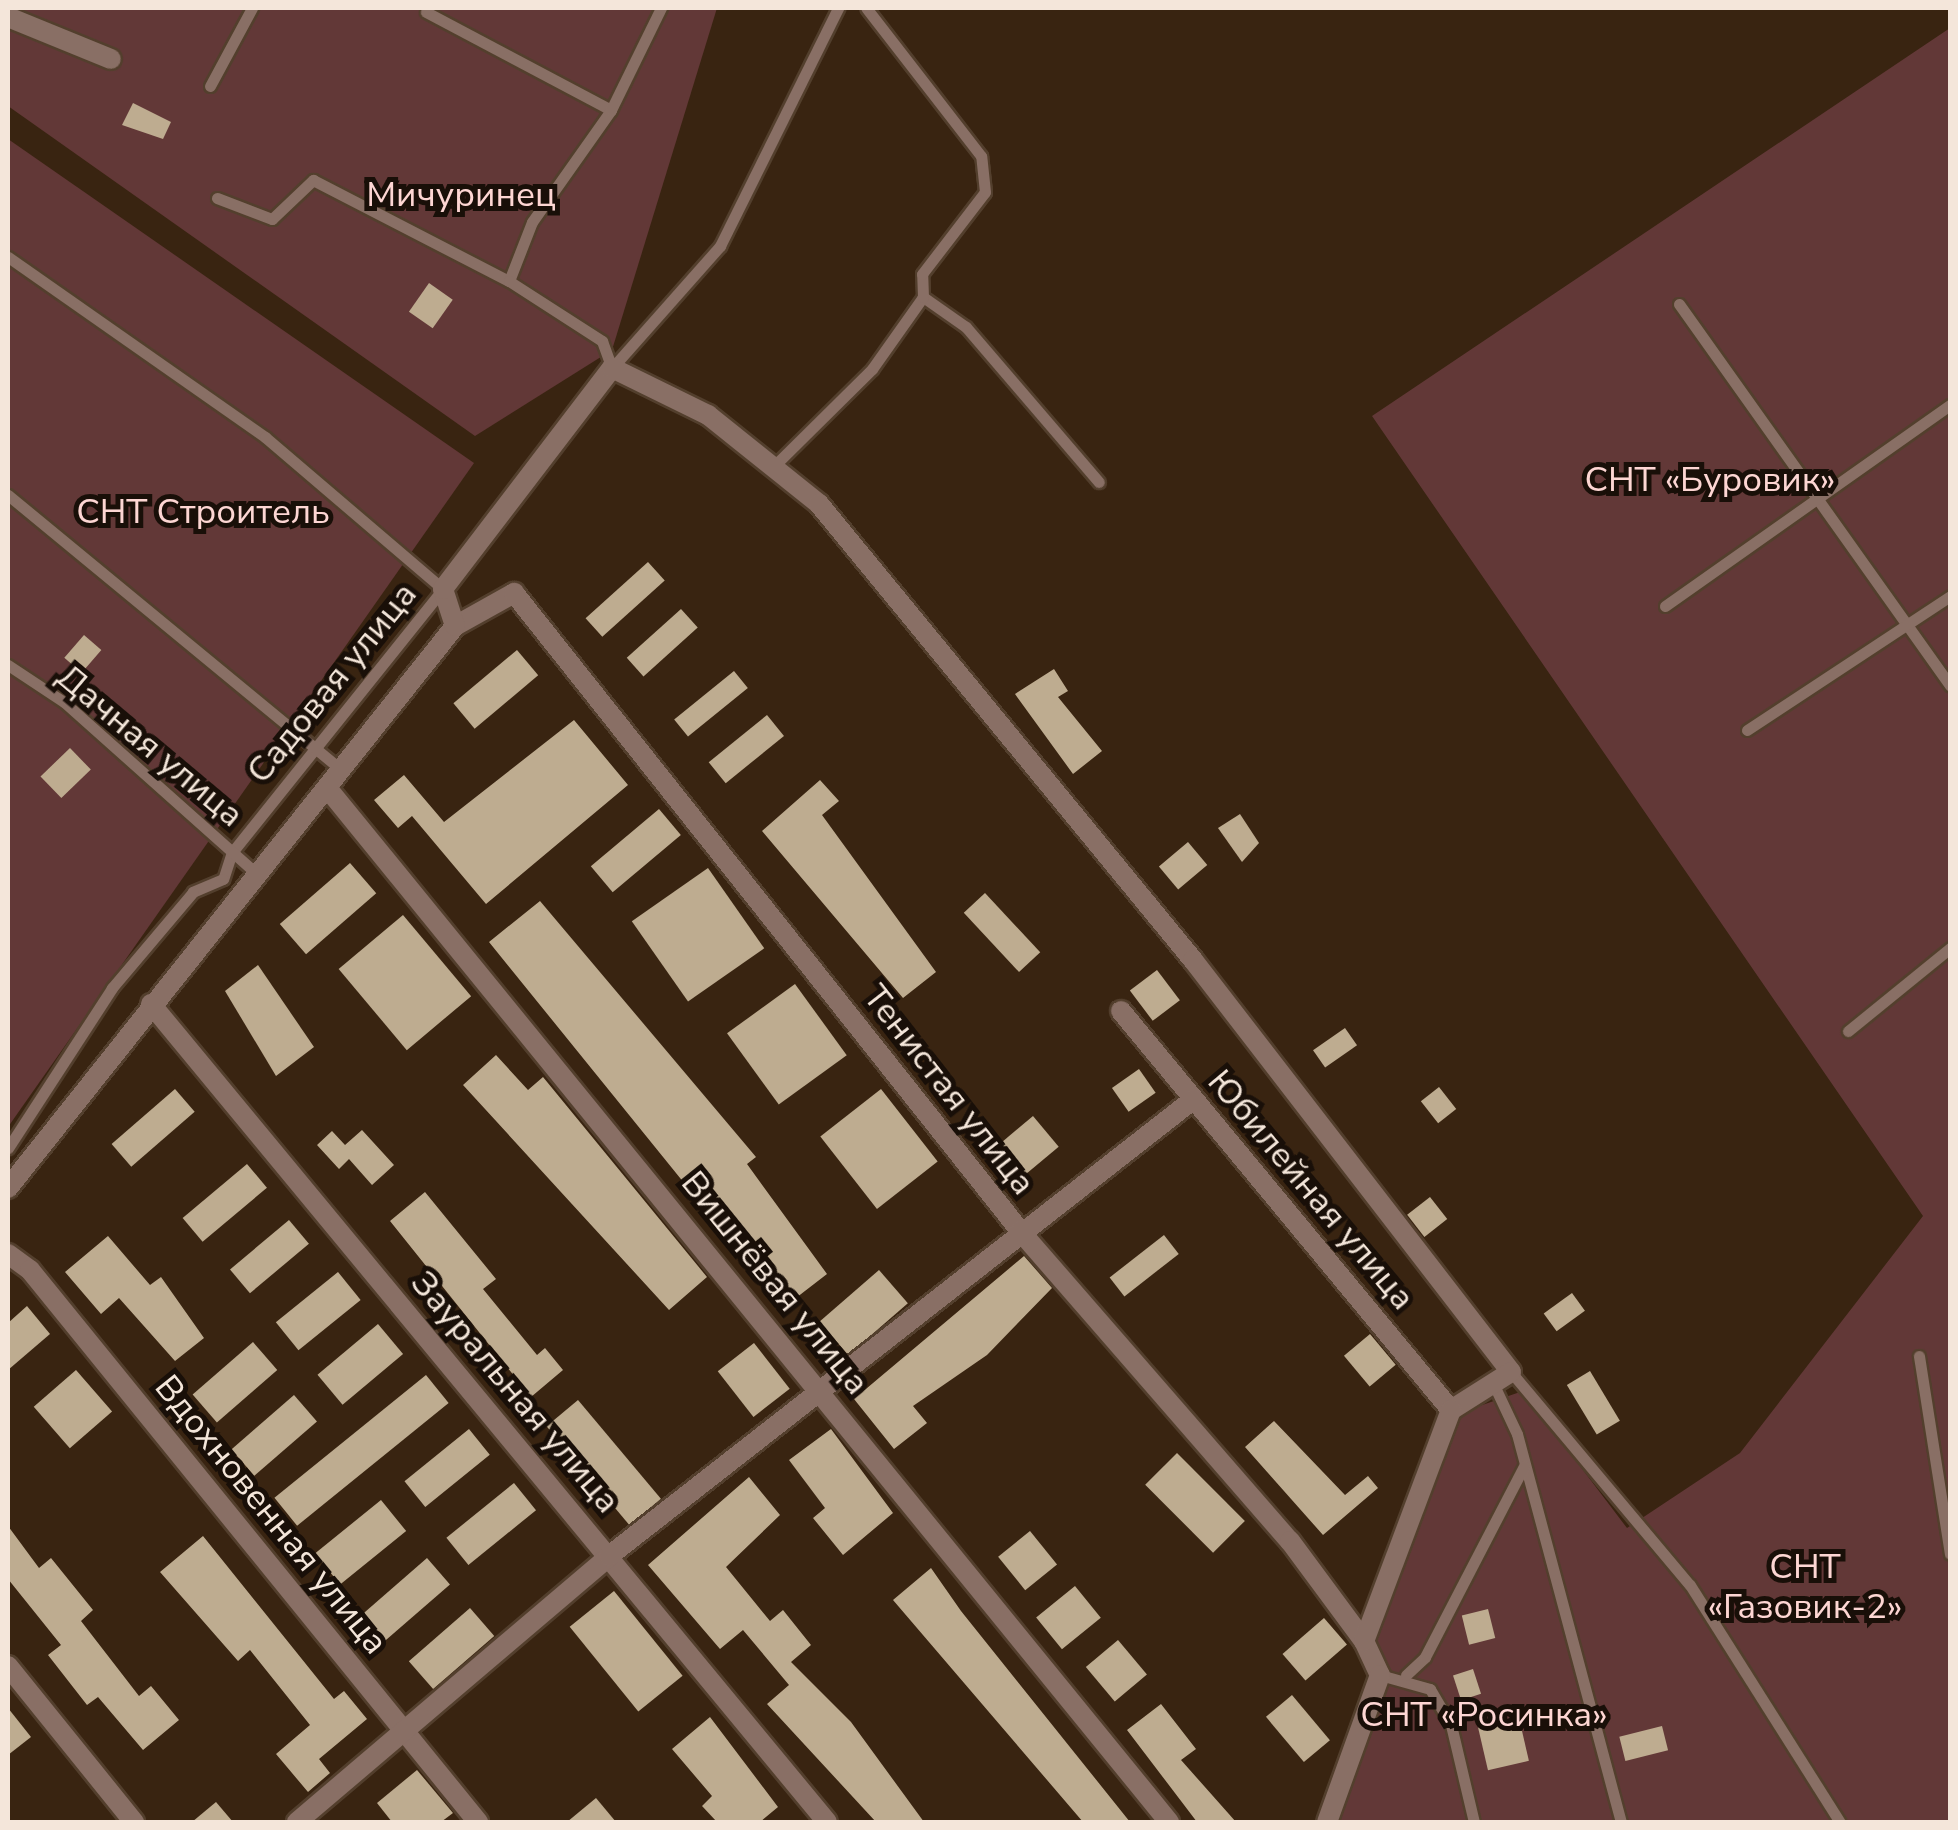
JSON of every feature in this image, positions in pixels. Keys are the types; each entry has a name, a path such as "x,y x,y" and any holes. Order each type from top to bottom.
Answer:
{"street":[{"path":"8,18 111,59"},
{"path":"8,1188 255,872 328,789 455,626 443,589 612,368 708,415 819,504 1193,960 1502,1378 1451,1410 1364,1641"},
{"name":"Тенистая улица","path":"455,626 514,594 1021,1232 1364,1641 1380,1675"},
{"name":"Вишнёвая улица","path":"328,789 822,1390 1169,1822"},
{"name":"Зауральная улица","path":"152,1004 827,1822"},
{"name":"Юбилейная улица","path":"1121,1010 1451,1410"},
{"path":"296,1822 407,1732 608,1556 1194,1099"},
{"name":"Вдохновенная улица","path":"8,1254 478,1822"},
{"path":"8,1666 134,1822"},
{"path":"1327,1822 1380,1675"}],"lane":[{"path":"210,86 252,8"},
{"path":"509,280 532,222 611,110 661,8"},
{"path":"217,198 272,219 313,180 509,280 602,341 612,368 720,246 838,8"},
{"path":"773,467 872,369 923,297 922,274 985,192 981,156 866,8"},
{"path":"426,12 611,110"},
{"name":"Садовая улица","path":"8,257 265,437 443,589 232,852 223,879 193,892 112,988 8,1148"},
{"path":"923,297 966,327 1099,482"},
{"path":"1678,304 1950,686"},
{"path":"1664,606 1820,504 1950,405"},
{"path":"8,495 316,743 342,770"},
{"path":"1746,730 1909,629 1950,596"},
{"name":"Дачная улица","path":"8,665 64,702 255,872"},
{"path":"1848,1031 1950,948"},
{"path":"1919,1356 1945,1449 1950,1554"},
{"path":"1502,1378 1621,1822"},
{"path":"1502,1378 1690,1585 1840,1822"},
{"path":"1406,1675 1425,1657 1524,1466"},
{"path":"1380,1675 1406,1675 1430,1688 1451,1724 1474,1822"}],"green space":[{"name":"Мичуринец","path":"8,8 717,8 612,350 475,436 8,106"},
{"path":"1950,28 1950,1822 1333,1822 1387,1662 1371,1638 1453,1415 1523,1391 1627,1528 1740,1453 1923,1216 1372,416"},
{"name":"СНТ Строитель","path":"8,139 474,463 8,1127"}],"building":[{"path":"133,103 171,122 163,139 122,125"},
{"path":"429,283 453,300 433,328 409,312"},
{"path":"648,562 665,581 602,637 586,618"},
{"path":"681,609 698,628 643,676 627,658"},
{"path":"84,635 101,650 82,673 64,658"},
{"path":"517,650 538,675 475,729 453,703"},
{"path":"1054,669 1068,691 1058,697 1102,751 1073,774 1015,694"},
{"path":"734,671 748,688 688,737 674,719"},
{"path":"767,715 784,736 726,783 709,762"},
{"path":"574,720 628,785 486,904 412,816 398,828 374,800 404,775 444,822"},
{"path":"70,748 91,770 61,798 41,776"},
{"path":"820,780 839,801 822,815 936,972 903,998 762,831"},
{"path":"659,809 681,835 613,892 591,866"},
{"path":"1240,814 1259,843 1242,862 1218,828"},
{"path":"1188,842 1207,865 1178,889 1159,866"},
{"path":"350,863 376,893 306,954 280,924"},
{"path":"708,868 764,948 688,1002 632,921"},
{"path":"985,893 1040,952 1019,972 964,913"},
{"path":"540,901 756,1157 747,1164 827,1274 792,1301 752,1251 744,1257 489,942"},
{"path":"403,915 471,996 407,1050 339,969"},
{"path":"258,965 314,1047 276,1076 225,991"},
{"path":"1157,970 1180,1000 1153,1021 1130,990"},
{"path":"795,984 847,1055 779,1105 727,1033"},
{"path":"1345,1028 1357,1045 1325,1068 1313,1050"},
{"path":"496,1055 528,1090 543,1077 707,1277 669,1310 463,1085"},
{"path":"1139,1069 1156,1093 1129,1112 1112,1088"},
{"path":"1439,1087 1456,1109 1438,1123 1421,1101"},
{"path":"175,1089 195,1112 131,1167 112,1144"},
{"path":"881,1089 938,1161 877,1209 820,1136"},
{"path":"1033,1116 1059,1147 1024,1176 999,1145"},
{"path":"362,1130 394,1165 372,1185 349,1159 339,1169 317,1145 332,1131 345,1145"},
{"path":"247,1164 267,1188 203,1242 183,1218"},
{"path":"425,1192 496,1279 483,1289 537,1355 545,1348 563,1370 531,1397 390,1221"},
{"path":"1430,1197 1447,1219 1424,1237 1407,1215"},
{"path":"289,1220 309,1244 250,1293 230,1269"},
{"path":"1164,1235 1179,1254 1124,1296 1110,1277"},
{"path":"108,1236 150,1285 161,1277 204,1338 175,1361 119,1298 101,1314 65,1272"},
{"path":"1024,1256 1052,1288 987,1355 913,1406 927,1423 894,1449 854,1399"},
{"path":"879,1270 908,1303 848,1355 819,1322"},
{"path":"338,1272 361,1300 298,1350 276,1322"},
{"path":"1572,1293 1585,1311 1557,1331 1544,1314"},
{"path":"27,1306 50,1334 8,1370 8,1323"},
{"path":"378,1324 403,1354 343,1405 317,1375"},
{"path":"1370,1334 1396,1365 1370,1386 1344,1356"},
{"path":"253,1342 277,1370 217,1422 193,1394"},
{"path":"754,1343 790,1389 753,1417 718,1371"},
{"path":"76,1370 112,1412 70,1448 34,1407"},
{"path":"1590,1371 1620,1421 1597,1435 1567,1385"},
{"path":"426,1375 449,1403 297,1526 274,1498"},
{"path":"294,1395 317,1421 254,1476 231,1449"},
{"path":"578,1400 661,1499 630,1525 547,1426"},
{"path":"1274,1421 1345,1495 1368,1476 1378,1488 1323,1535 1245,1447"},
{"path":"469,1429 490,1455 425,1507 404,1481"},
{"path":"831,1429 893,1513 843,1555 813,1518 825,1508 789,1460"},
{"path":"1177,1453 1245,1521 1213,1553 1145,1485"},
{"path":"749,1477 780,1515 726,1567 770,1621 783,1610 811,1645 791,1662 851,1722 924,1822 876,1822 767,1704 789,1685 743,1630 720,1649 648,1565"},
{"path":"514,1483 536,1510 468,1565 446,1538"},
{"path":"381,1500 406,1531 340,1585 315,1553"},
{"path":"8,1526 39,1568 51,1558 93,1610 81,1621 139,1696 151,1686 179,1720 143,1750 98,1697 87,1705 48,1655 61,1645 8,1579"},
{"path":"1030,1531 1057,1564 1025,1590 998,1557"},
{"path":"203,1536 334,1699 344,1691 367,1719 319,1759 330,1773 308,1792 276,1754 310,1725 250,1650 238,1661 160,1572"},
{"path":"427,1558 450,1584 383,1643 360,1616"},
{"path":"931,1568 1130,1822 1083,1822 893,1600"},
{"path":"1075,1586 1101,1618 1062,1649 1036,1617"},
{"path":"614,1591 683,1676 638,1712 570,1627"},
{"path":"470,1608 494,1636 433,1689 409,1661"},
{"path":"1488,1609 1495,1638 1469,1645 1462,1616"},
{"path":"1324,1618 1347,1644 1305,1680 1282,1654"},
{"path":"1118,1640 1147,1674 1115,1701 1086,1667"},
{"path":"1473,1669 1481,1694 1461,1700 1453,1675"},
{"path":"1292,1695 1330,1740 1304,1762 1266,1717"},
{"path":"1161,1704 1196,1749 1181,1760 1236,1822 1197,1822 1127,1730"},
{"path":"8,1708 31,1737 8,1755"},
{"path":"710,1717 778,1807 760,1822 717,1822 702,1806 712,1796 672,1749"},
{"path":"1519,1718 1529,1761 1488,1770 1478,1727"},
{"path":"1662,1726 1668,1750 1625,1761 1619,1737"},
{"path":"417,1770 453,1813 441,1822 392,1822 377,1803"},
{"path":"596,1798 616,1822 567,1822"},
{"path":"216,1802 233,1822 192,1822"}],"park label":[{"name":"СНТ «Буровик»","path":"1710,480"},
{"name":"СНТ «Газовик-2»","path":"1805,1587"},
{"name":"СНТ «Росинка»","path":"1484,1715"}]}
